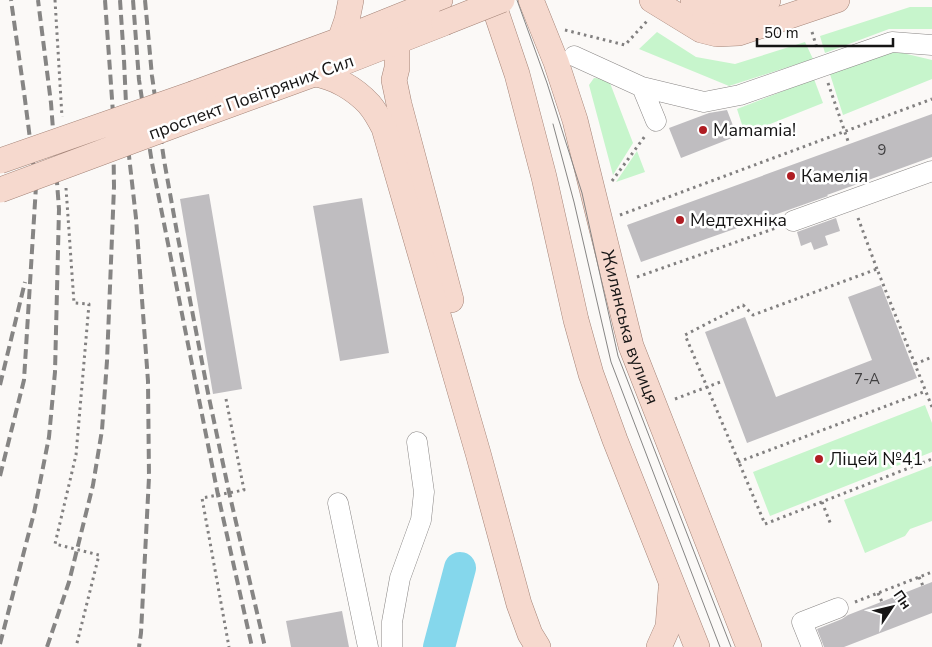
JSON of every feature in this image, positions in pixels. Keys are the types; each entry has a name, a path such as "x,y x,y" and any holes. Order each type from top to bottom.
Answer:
{"main road":[{"path":"340,40 347,20 350,0"},
{"path":"492,0 517,74 544,177 576,320 591,374 615,440 697,647"},
{"name":"проспект Повітряних Сил","path":"0,190 340,40 441,8 502,0"},
{"name":"Жилянська вулиця","path":"531,0 556,62 575,120 631,346 748,647"},
{"path":"693,0 711,10 728,12 768,0"},
{"path":"651,9 701,30 717,34 739,33 837,0"},
{"name":"проспект Повітряних Сил","path":"0,162 197,104 314,74 397,42 441,8"},
{"path":"397,42 397,68 394,80 398,104 521,558 538,613 554,647"},
{"path":"314,74 324,75 349,87 370,105 384,128 478,453 519,604 530,634 538,647"},
{"path":"659,647 668,627 671,582"}],"lane":[{"path":"574,56 642,87 704,102 740,95 892,42 932,45"},
{"path":"642,87 656,121"},
{"path":"793,222 932,171"},
{"path":"392,647 392,622 400,578 421,520 424,492 417,442"},
{"path":"338,503 368,647"},
{"path":"812,647 802,622 838,608"}],"path":[{"path":"55,0 62,125"},
{"path":"562,29 625,45 651,9"},
{"path":"822,66 849,144"},
{"path":"620,215 932,99"},
{"path":"612,182 656,121"},
{"path":"66,183 74,303 89,304 76,456 54,544 99,555 76,647"},
{"path":"852,200 877,269 932,407"},
{"path":"637,276 793,222"},
{"path":"877,269 753,315 743,305 685,335 764,524 932,459"},
{"path":"915,364 932,357"},
{"path":"675,399 724,381"},
{"path":"738,462 926,391"},
{"path":"226,398 244,490 202,498 229,647"},
{"path":"822,502 831,525"},
{"path":"838,608 932,572"},
{"path":"919,577 922,586"},
{"path":"878,593 882,602"}],"green space":[{"path":"910,7 932,7 932,29 889,29 825,53 820,36"},
{"path":"657,32 696,57 735,64 805,42 813,59 729,86 639,49"},
{"path":"890,50 932,60 932,79 843,115 829,71"},
{"path":"594,78 605,79 610,83 633,143 613,175 589,85"},
{"path":"814,79 823,103 745,134 737,109"},
{"path":"637,151 645,172 616,182"},
{"path":"925,405 932,423 932,452 770,516 753,472"},
{"path":"932,466 932,521 910,529 905,536 865,553 844,500"}],"building":[{"path":"727,110 737,136 681,158 669,128 709,113"},
{"path":"932,114 932,157 641,262 627,225"},
{"path":"209,194 242,389 213,394 180,199"},
{"path":"362,198 389,353 340,361 313,206"},
{"path":"836,218 840,231 825,236 828,245 814,250 811,242 801,246 797,232"},
{"path":"881,285 917,378 747,443 705,332 745,317 776,397 872,360 848,297"},
{"path":"932,582 932,613 844,647 824,647 817,629"},
{"path":"342,611 349,647 291,647 286,621"}],"waterway":[{"path":"439,647 460,568"}],"tram line":[{"path":"517,0 547,83 582,193 618,356 731,647"},
{"path":"553,124 574,202 611,362 720,647"}],"railway":[{"path":"0,476 24,380 36,186 11,0"},
{"path":"0,644 34,513 49,437 55,372 59,209 51,103 38,0"},
{"path":"47,647 69,582 93,485 102,430 107,361 114,187 113,113 105,0"},
{"path":"120,0 128,147 136,218 148,381 149,477 139,647"},
{"path":"133,0 139,80 152,163 218,495 252,647"},
{"path":"145,0 152,76 178,238 229,492 265,647"},
{"path":"0,385 25,282"}],"place":[{"name":"Mamamia!","path":"703,130"},
{"name":"Камелія","path":"791,176"},
{"name":"Медтехніка","path":"680,220"},
{"name":"Ліцей №41","path":"819,459"}]}
